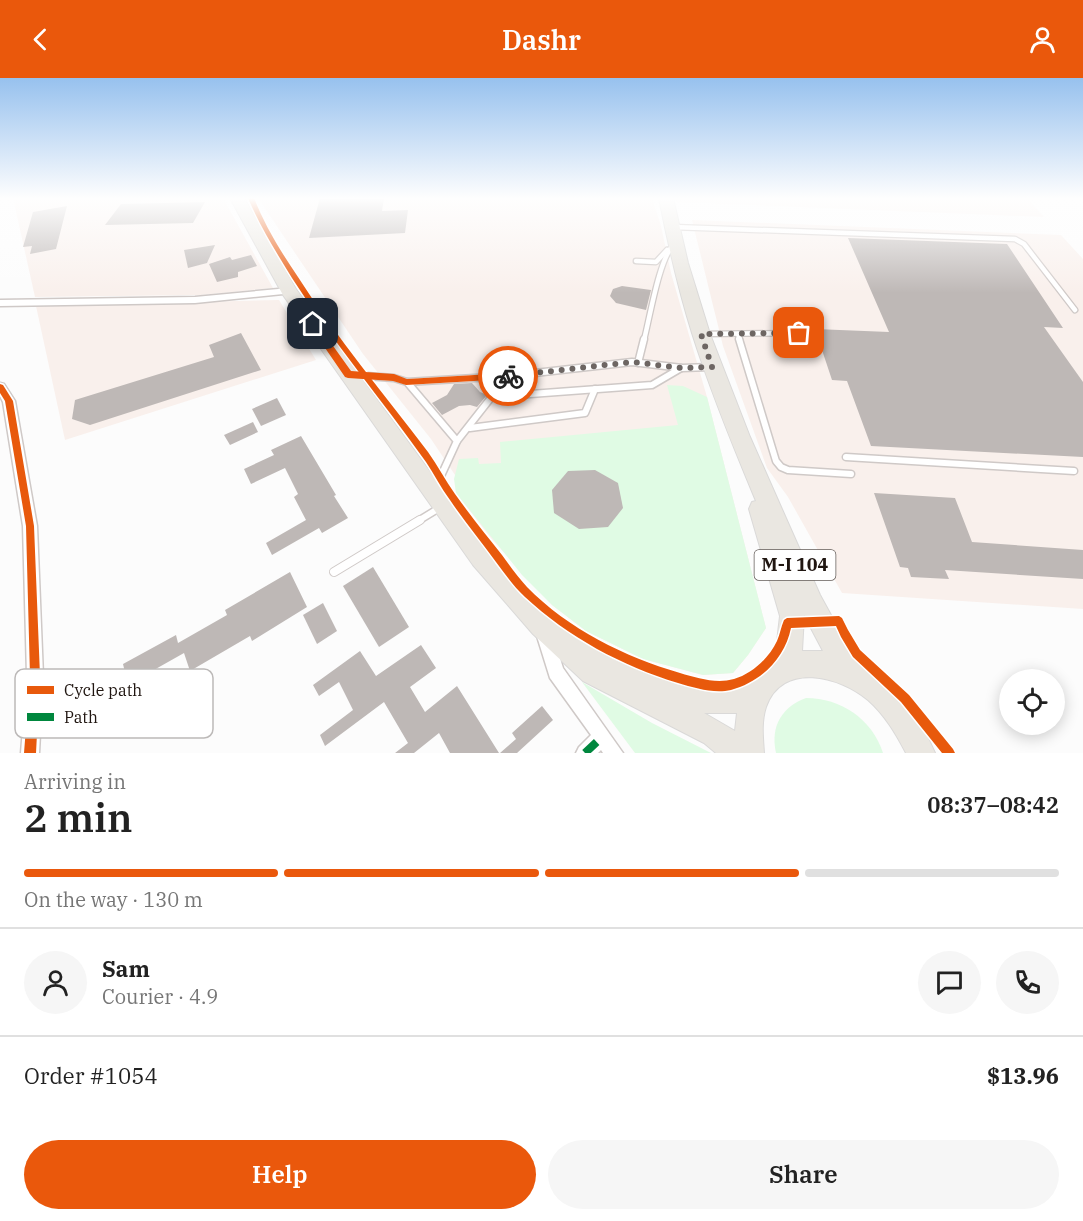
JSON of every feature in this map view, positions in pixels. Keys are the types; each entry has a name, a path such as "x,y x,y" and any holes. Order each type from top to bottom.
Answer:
{"main road":[{"path":"255,230 290,291 442,506 481,556 542,625 592,672 714,733 738,753"},
{"name":"M-I 104","path":"670,230 712,367 811,603 840,657 867,682"},
{"name":"M-I 104","path":"740,437 792,616 789,654 770,678"},
{"path":"542,625 628,672 701,699 731,701 799,663 821,663 845,670 867,682 897,711 910,729 921,753"},
{"path":"750,753 746,735 750,708 770,678"}],"street":[{"path":"0,303 195,300 290,291"},
{"path":"0,387 9,401 30,526 35,669"},
{"path":"542,625 556,672 614,753"},
{"path":"585,753 602,737"},
{"path":"30,753 31,738"}],"lane":[{"path":"672,240 845,231 1016,239 1024,244 1075,310"},
{"path":"636,261 656,262 672,240"},
{"path":"638,363 672,240"},
{"path":"701,334 799,333"},
{"path":"738,334 776,461 788,470 851,474"},
{"path":"348,375 394,378 406,382 508,376 638,363 682,368 712,367"},
{"path":"494,393 517,395 652,385 682,368"},
{"path":"334,572 442,506 440,478 457,441 470,428 508,376"},
{"path":"406,382 457,441"},
{"path":"470,428 585,413 595,389"},
{"path":"846,456 1074,471"}],"shaded area":[{"path":"20,230 240,230 273,288 201,295 35,297"},
{"path":"279,230 662,230 671,273 707,397 766,628 748,655 733,673 703,675 643,659 586,631 552,605 490,537 456,493 455,475 431,439 363,354"},
{"path":"694,230 926,230 1061,235 1083,259 1083,609 842,593 788,497 767,468 723,346"},
{"path":"279,300 316,360 65,440 36,306"}],"green space":[{"path":"667,385 683,386 707,397 766,628 733,673 703,675 643,659 586,631 552,605 522,575 456,493 454,479 459,459 478,458 479,464 501,463 500,442 678,425"},
{"path":"582,682 652,723 711,753 635,753"},
{"path":"806,698 831,702 854,713 871,730 883,753 776,753 775,734 780,719 790,707"}],"building":[{"path":"28,230 61,230 56,249 30,254 32,246 23,247"},
{"path":"311,230 405,230 405,233 309,238"},
{"path":"848,238 1007,244 1063,328 1044,327 1083,382 1083,457 871,446 847,381 832,380 815,329 889,332"},
{"path":"215,245 207,263 188,268 184,250"},
{"path":"251,255 257,266 238,272 238,277 217,282 209,264 230,257 232,260"},
{"path":"622,286 651,290 646,310 616,303 610,296 613,289"},
{"path":"241,333 261,370 90,425 72,419 75,400 214,357 209,345"},
{"path":"472,383 480,392 487,395 477,407 459,406 442,415 432,403 447,395 454,384"},
{"path":"277,398 286,415 261,426 252,409"},
{"path":"253,422 258,432 230,445 224,435"},
{"path":"301,436 348,518 322,533 319,528 272,555 266,543 306,520 294,497 298,494 285,468 251,484 244,469 274,455 271,450"},
{"path":"595,470 618,483 623,508 608,527 579,529 554,513 552,490 568,471"},
{"path":"874,493 955,498 972,542 1083,550 1083,579 945,570 949,579 911,577 908,568 900,567"},
{"path":"373,567 409,627 379,647 343,586"},
{"path":"290,572 307,607 252,641 250,636 193,669 189,669 184,653 156,669 124,669 123,664 176,635 178,643 227,615 225,610"},
{"path":"323,603 337,631 317,644 303,615"},
{"path":"421,645 436,668 410,687 425,712 457,686 499,753 450,753 439,733 414,753 395,753 408,743 384,702 325,746 320,735 353,710 339,682 319,696 313,685 360,651 376,676"},
{"path":"542,706 553,720 517,753 500,753 516,739 512,733"}],"marked path":[{"path":"585,753 602,737"}],"cycle path":[{"path":"266,230 305,294 430,461 449,493 521,587 544,608 596,643 633,661 687,681 719,686 734,684 762,669 781,643 787,623 839,621 844,634 857,653 905,698 949,753"},
{"path":"0,387 9,401 30,526 35,669"},
{"path":"30,753 31,738"}],"way so far":[{"path":"508,376 632,362 682,368 712,367 701,334 799,333"}],"route":[{"path":"313,324 348,375 394,378 406,382 508,376"}]}
